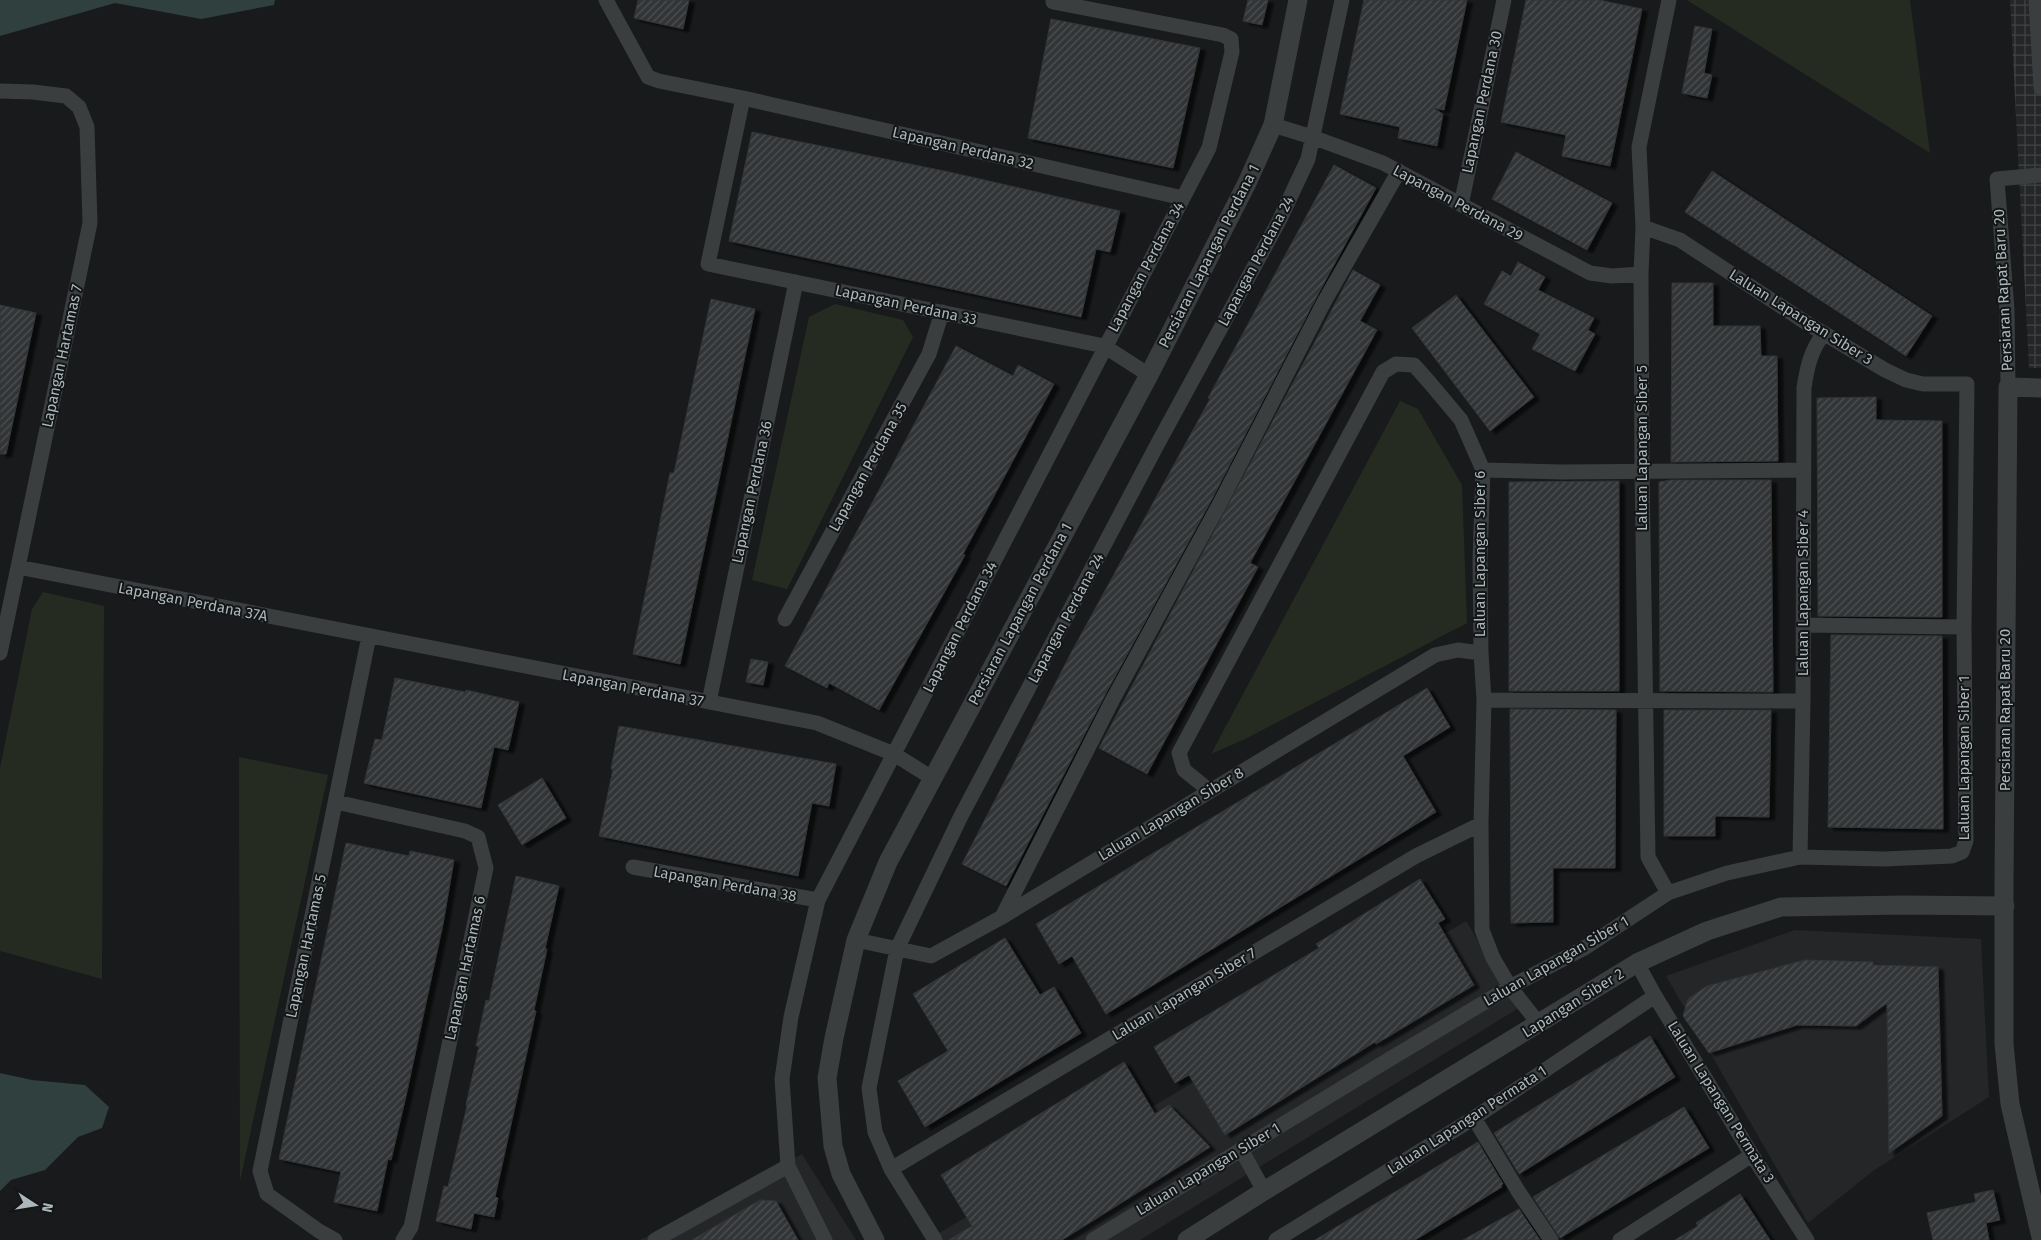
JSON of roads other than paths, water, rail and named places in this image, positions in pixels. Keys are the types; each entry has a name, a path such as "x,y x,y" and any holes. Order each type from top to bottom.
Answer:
{"street":[{"name":"Lapangan Perdana 32","path":"606,0 648,77 1183,198"},
{"name":"Persiaran Lapangan Perdana 1","path":"870,1238 841,1174 832,1146 827,1078 856,940 888,862 1149,375 1247,183 1273,125 1298,0"},
{"name":"Lapangan Perdana 24","path":"935,1240 891,1168 875,1132 869,1088 897,949 974,792 1157,445 1279,221 1308,159 1342,0"},
{"name":"Lapangan Perdana 30","path":"1460,205 1504,0"},
{"name":"Laluan Lapangan Siber 5","path":"1668,893 1648,857 1642,471 1641,274 1643,227 1639,147 1669,0"},
{"path":"2036,0 2041,88"},
{"name":"Lapangan Perdana 34","path":"824,1240 788,1166 782,1079 791,1017 818,900 1104,346 1209,148 1232,52 1231,39 1223,35 1053,2"},
{"name":"Lapangan Hartamas 7","path":"0,91 66,96 79,107 87,126 90,223 0,653"},
{"name":"Lapangan Perdana 33","path":"743,98 708,264 1104,346"},
{"name":"Lapangan Perdana 29","path":"1273,125 1312,137 1399,171 1590,273 1606,276 1641,274"},
{"path":"1002,917 1113,699 1220,503 1324,302 1399,171"},
{"name":"Persiaran Rapat Baru 20","path":"2041,175 1996,179 2008,310 2004,1044 2010,1104 2041,1237"},
{"name":"Laluan Lapangan Siber 3","path":"1643,227 1680,240 1885,370 1906,380 1923,384 1966,384"},
{"name":"Lapangan Perdana 36","path":"709,702 796,282"},
{"name":"Lapangan Perdana 35","path":"785,619 929,354 942,312"},
{"name":"Laluan Lapangan Siber 4","path":"1800,858 1805,380 1807,364 1816,344 1824,333"},
{"path":"1104,346 1149,375"},
{"name":"Laluan Lapangan Siber 6","path":"1210,791 1184,770 1179,753 1382,372 1396,364 1414,365 1461,420 1483,470 1480,560 1481,653 1484,700 1480,824 1482,930 1493,958 1510,988 1540,1024"},
{"name":"Laluan Lapangan Siber 1","path":"1093,1240 1510,988 1586,947 1668,893 1727,873 1800,858 1884,859 1952,856 1962,852 1966,841 1964,626 1966,384"},
{"path":"2008,387 2041,388"},
{"path":"1483,470 1562,472 1803,470"},
{"name":"Lapangan Perdana 37A","path":"18,567 369,636"},
{"path":"1803,624 1964,626"},
{"name":"Lapangan Perdana 37","path":"369,636 817,724 894,754 932,778"},
{"name":"Lapangan Hartamas 5","path":"335,1240 319,1231 267,1194 260,1171 369,636"},
{"name":"Laluan Lapangan Siber 8","path":"856,940 931,956 1002,917 1435,655 1458,650 1481,653"},
{"path":"1484,700 1803,701"},
{"name":"Lapangan Hartamas 6","path":"336,802 465,832 478,837 486,868 411,1227 403,1240"},
{"name":"Laluan Lapangan Siber 7","path":"891,1168 1416,856 1480,824"},
{"name":"Lapangan Perdana 38","path":"632,867 818,900"},
{"name":"Lapangan Siber 2","path":"1187,1240 1637,963 1707,931 1781,907 2005,906"},
{"name":"Laluan Lapangan Permata 3","path":"1637,963 1655,996 1752,1155 1807,1240"},
{"name":"Laluan Lapangan Permata 1","path":"1276,1240 1474,1118 1655,996"},
{"path":"1474,1118 1550,1240"},
{"path":"1241,1149 1264,1191"},
{"path":"1620,1240 1752,1155"},
{"path":"655,1240 788,1166"}]}
